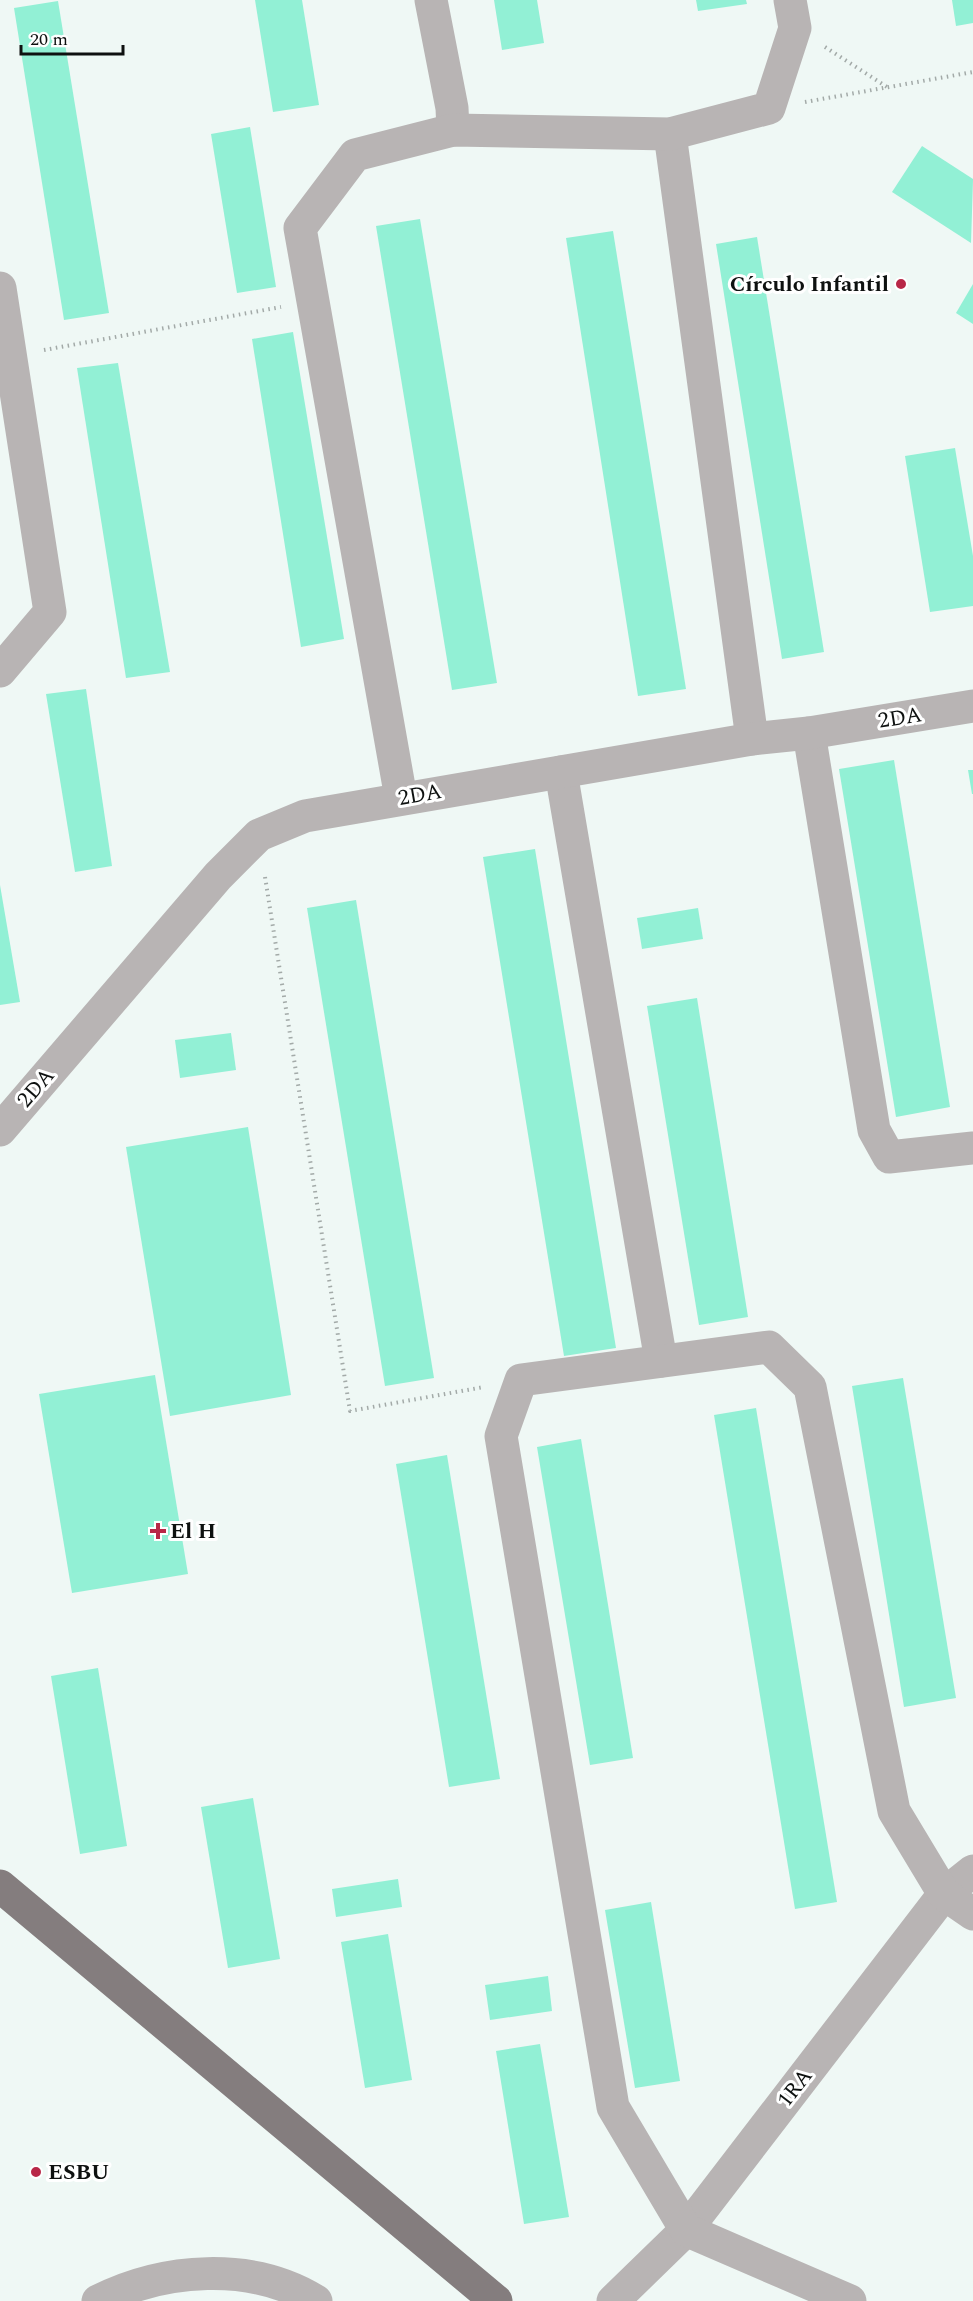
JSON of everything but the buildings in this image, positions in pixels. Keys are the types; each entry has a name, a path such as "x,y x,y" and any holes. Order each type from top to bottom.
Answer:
{"main road":[{"path":"0,1886 496,2301"}],"street":[{"path":"431,0 452,108 453,130"},
{"path":"401,798 300,228 355,155 453,130 670,134 769,108 792,14"},
{"path":"670,134 752,739"},
{"path":"0,288 50,612 0,671"},
{"name":"2DA","path":"0,1130 218,876 259,835 305,816 401,798 752,739 808,733 973,706"},
{"path":"808,733 874,1130 889,1157 973,1148"},
{"path":"561,772 661,1361"},
{"path":"850,2301 686,2230 613,2106 501,1436 521,1380 770,1347 810,1387 894,1811 944,1894 973,1914"},
{"name":"1RA","path":"613,2301 686,2230 944,1894 973,1871"},
{"path":"98,2301 116,2292 179,2275 240,2274 297,2289 316,2301"}],"path":[{"path":"792,14 887,87"},
{"path":"769,108 973,72"},
{"path":"10,356 312,302"},
{"path":"259,835 350,1411 521,1380"}],"place":[{"name":"Círculo Infantil","path":"901,284"},
{"name":"El H","path":"158,1531"},
{"name":"ESBU","path":"36,2172"}]}
